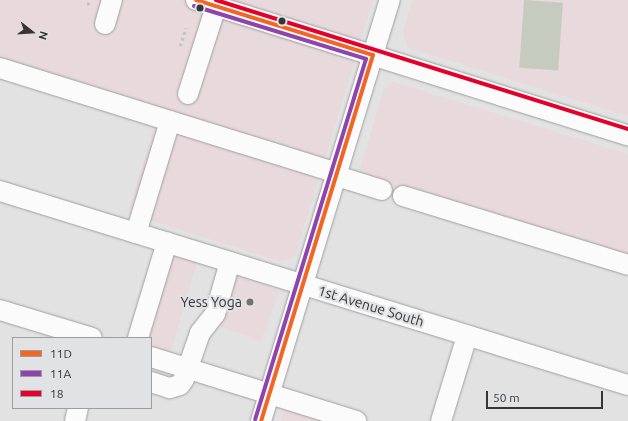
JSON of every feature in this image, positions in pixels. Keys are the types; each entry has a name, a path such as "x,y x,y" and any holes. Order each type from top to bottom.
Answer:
{"street":[{"path":"105,24 112,0"},
{"path":"196,0 628,135"},
{"path":"262,421 390,0"},
{"path":"188,94 216,6"},
{"path":"0,68 170,121 382,190"},
{"path":"136,233 170,121"},
{"name":"1st Avenue South","path":"0,191 628,385"},
{"path":"403,196 628,265"},
{"path":"138,337 167,242"},
{"path":"152,382 170,388 180,385 189,368 200,333 215,314 230,262"},
{"path":"0,310 89,337"},
{"path":"441,421 467,336"},
{"path":"152,356 356,421"},
{"path":"75,421 78,409"}],"path":[{"path":"180,46 186,28"}],"shaded area":[{"path":"0,0 373,0 295,257 279,261 128,213 158,114 0,65"},
{"path":"412,0 628,0 628,116 407,47 403,32"},
{"path":"524,0 563,3 558,71 519,68"},
{"path":"393,82 628,154 628,269 355,185 384,89"},
{"path":"160,251 197,262 168,361 152,357 152,337 135,337"},
{"path":"235,274 280,291 260,342 216,324"},
{"path":"288,399 360,421 281,421"}],"transit line":[{"name":"11D","path":"196,0 373,55 261,421"},
{"name":"18","path":"216,0 628,129"},
{"name":"11A","path":"194,6 366,59 255,419"}],"place":[{"name":"Yess Yoga","path":"250,302"}]}
